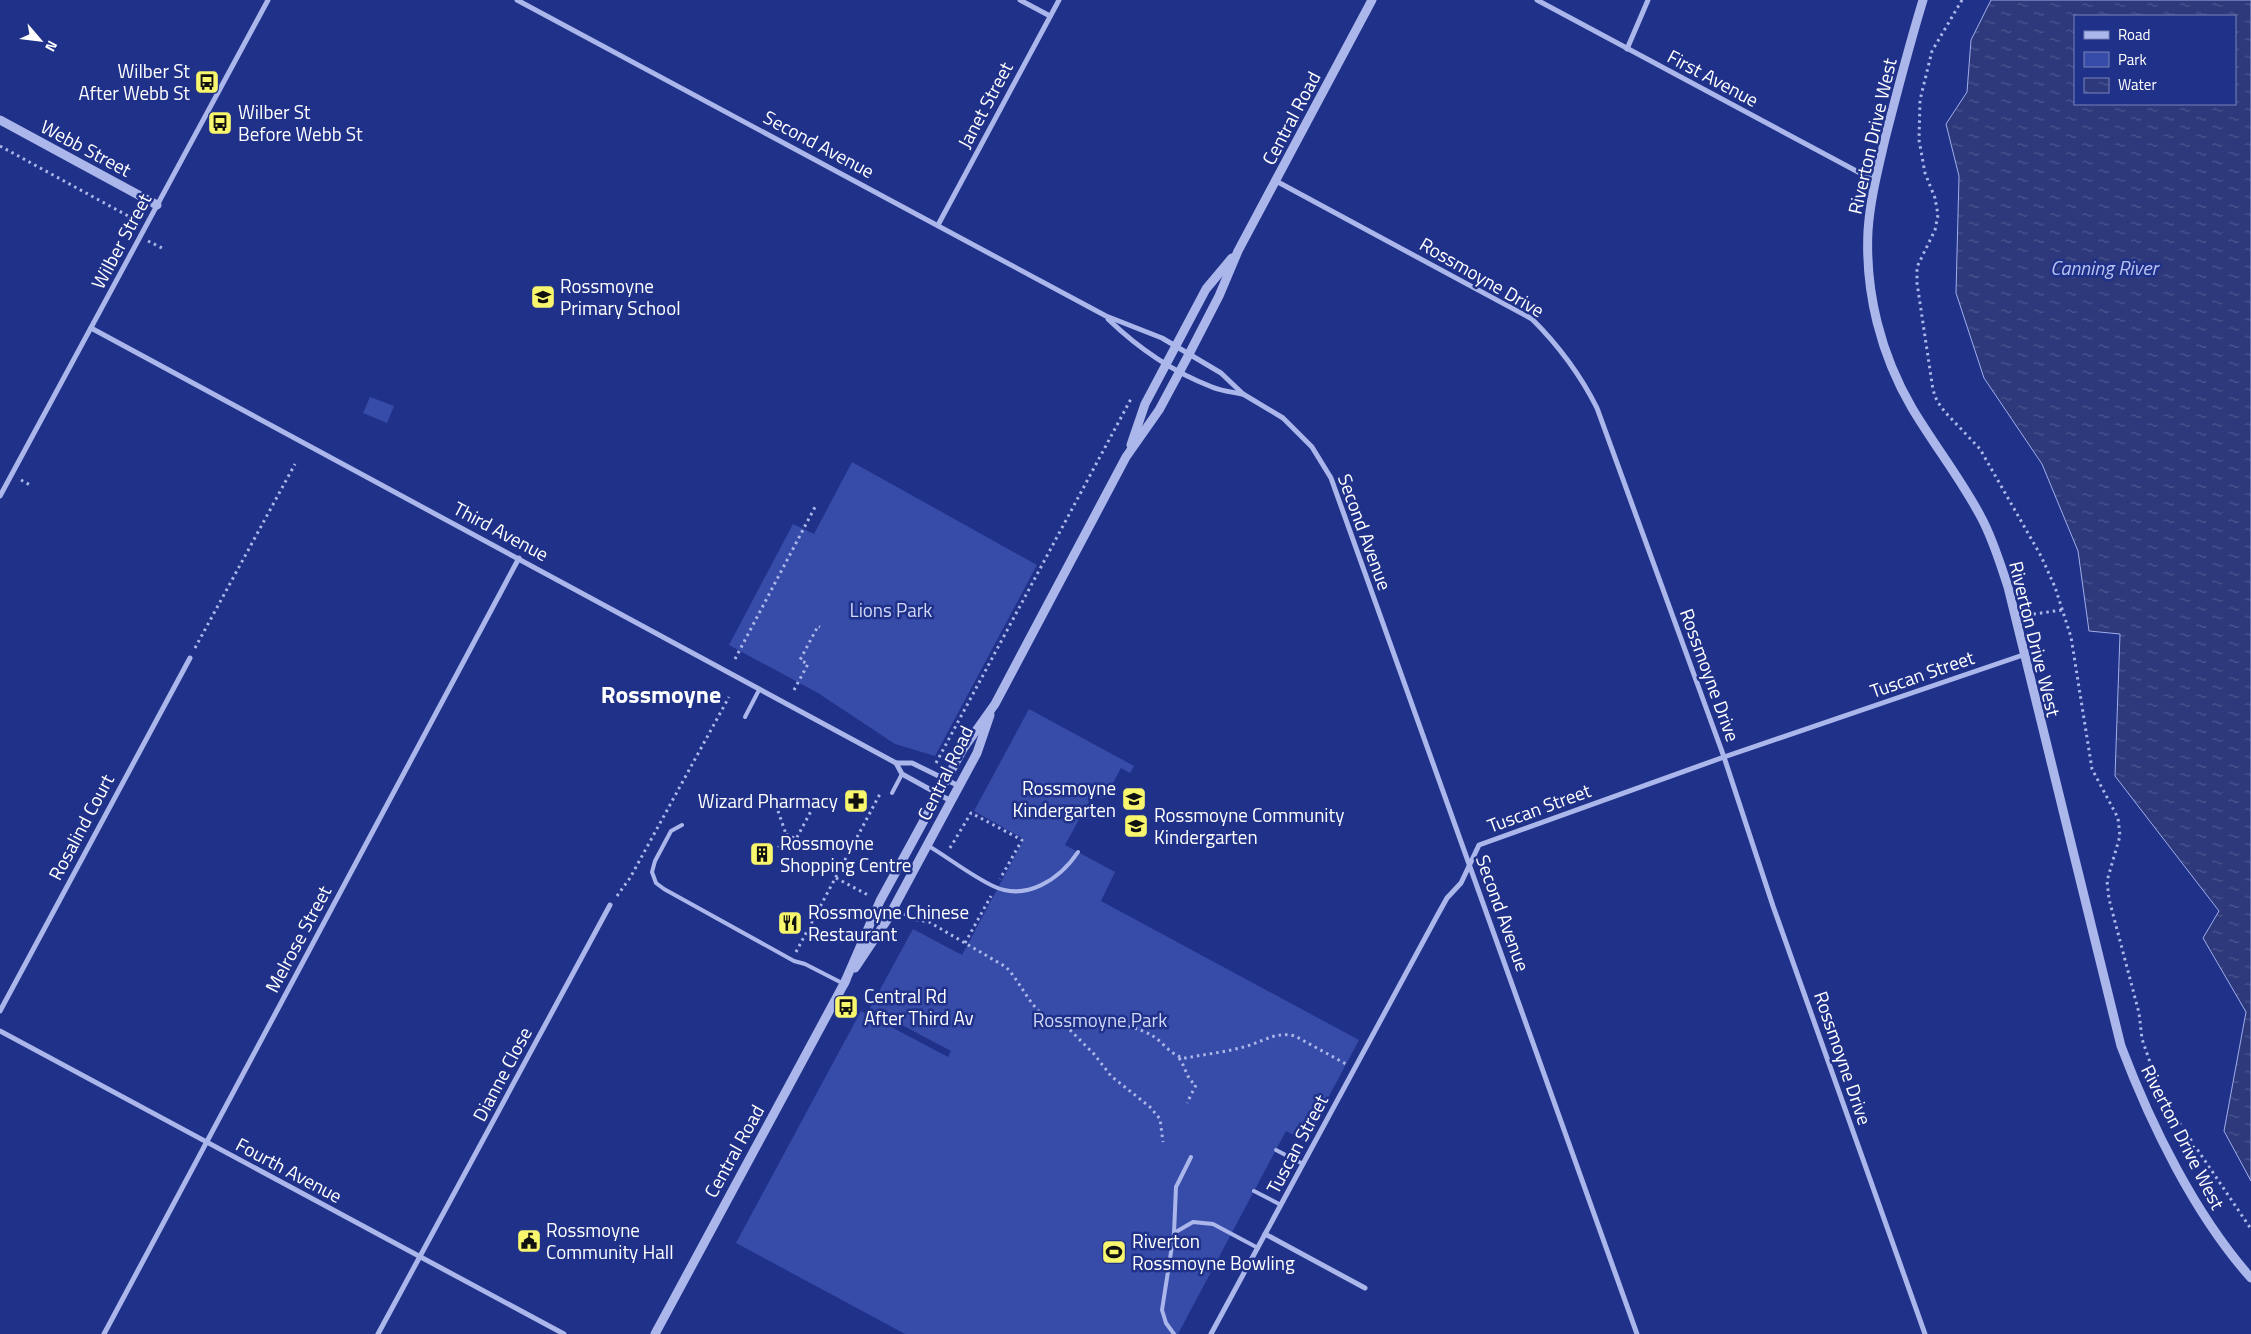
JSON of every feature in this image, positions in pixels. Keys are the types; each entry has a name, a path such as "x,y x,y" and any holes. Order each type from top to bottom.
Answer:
{"street":[{"name":"Wilber Street","path":"0,496 268,0"},
{"name":"Second Avenue","path":"517,0 1106,316 1139,328 1176,346 1221,373 1243,394 1284,418 1312,447 1331,478 1637,1334"},
{"path":"1020,0 1050,16"},
{"name":"Janet Street","path":"938,225 1059,0"},
{"name":"Central Road","path":"655,1334 844,984 874,913 945,780 963,749 995,704 1126,457 1159,410 1219,296 1238,251 1372,0"},
{"name":"First Avenue","path":"1538,0 1875,181"},
{"path":"1627,48 1648,0"},
{"name":"Riverton Drive West","path":"1923,0 1898,84 1875,181 1868,230 1870,289 1880,337 1894,372 1912,408 1982,518 1995,549 2014,616 2121,1046 2140,1096 2207,1220 2237,1263 2251,1278"},
{"name":"Webb Street","path":"0,120 157,205"},
{"name":"Rossmoyne Drive","path":"1276,181 1532,319 1557,345 1584,382 1597,408 1724,757 1773,906 1924,1334"},
{"name":"Central Road","path":"1126,457 1145,404 1206,289 1238,251"},
{"name":"Second Avenue","path":"1106,316 1132,342 1180,371 1213,388 1243,394"},
{"name":"Third Avenue","path":"91,328 691,650 759,690 896,763 912,763 959,786"},
{"name":"Melrose Street","path":"104,1334 519,558"},
{"name":"Tuscan Street","path":"1211,1334 1447,898 1461,884 1479,845 1724,757 2023,655"},
{"name":"Rosalind Court","path":"0,1011 190,658"},
{"name":"Central Road","path":"844,984 887,920 977,753 995,704"},
{"path":"896,763 902,774 951,801"},
{"name":"Dianne Close","path":"378,1334 610,905"},
{"name":"Fourth Avenue","path":"0,1032 564,1334"},
{"path":"1265,1234 1365,1288"}],"lane":[{"path":"745,717 759,690"},
{"path":"892,793 902,774"},
{"path":"682,825 671,831 655,861 652,872 656,883 794,962 804,964 844,984"},
{"path":"927,845 996,887 1018,892 1034,888 1051,880 1068,868 1078,852"},
{"path":"1276,1150 1303,1164"},
{"path":"1174,1334 1166,1323 1162,1310 1174,1233 1176,1187 1191,1157"},
{"path":"1254,1191 1281,1205"},
{"path":"1174,1233 1192,1222 1213,1224 1258,1248"}],"path":[{"path":"1962,0 1932,52 1920,100 1919,140 1925,173 1935,198 1938,215 1935,230 1917,267 1917,283 1932,390 1945,412 1980,449 2041,556 2055,587 2071,637 2092,769 2118,818 2120,836 2107,881 2109,899 2139,1014 2142,1039 2162,1097 2251,1229"},
{"path":"0,146 130,217 124,228 162,248"},
{"path":"190,658 295,464"},
{"path":"735,659 815,507"},
{"path":"2014,616 2062,610"},
{"path":"794,690 809,662 800,660 818,626 820,627"},
{"path":"610,905 630,878 729,697"},
{"path":"796,953 884,786"},
{"path":"778,812 786,834 796,840 817,800"},
{"path":"950,848 971,813 1022,840 965,943"},
{"path":"778,847 786,834"},
{"path":"836,878 873,897"},
{"path":"899,911 917,920 929,922 1006,967 1014,975 1037,1010 1054,1022 1063,1023 1077,1019 1097,1020 1144,1031 1152,1035 1178,1057 1185,1067 1188,1078 1196,1085 1187,1103"},
{"path":"1063,1023 1094,1054 1111,1076 1150,1106 1160,1119 1163,1142"},
{"path":"1178,1057 1246,1046 1275,1035 1286,1034 1295,1036 1355,1068"}],"green space":[{"path":"370,397 394,406 387,423 363,413"},
{"name":"Lions Park","path":"852,462 1037,565 935,756 895,744 818,693 729,645 793,524 814,534"},
{"name":"Rossmoyne Park","path":"1029,709 1134,766 1130,773 1121,768 1105,798 1092,796 1065,845 1115,872 1101,901 1359,1040 1305,1141 1286,1131 1178,1334 905,1334 736,1243 861,1011 948,1057 951,1051 870,1008 913,929 962,955 1024,839 974,811"}],"water":[{"name":"Canning River","path":"1991,0 2251,0 2251,1181 2224,1131 2246,1012 2203,938 2219,911 2115,776 2120,634 2089,631 2078,551 2042,464 1984,378 1956,293 1959,176 1946,124 1967,92 1971,40"}],"place":[{"name":"Wilber St After Webb St","path":"207,82"},
{"name":"Wilber St Before Webb St","path":"220,123"},
{"name":"Rossmoyne Primary School","path":"543,297"},
{"name":"Rossmoyne Kindergarten","path":"1134,799"},
{"name":"Wizard Pharmacy","path":"856,801"},
{"name":"Rossmoyne Community Kindergarten","path":"1136,826"},
{"name":"Rossmoyne Shopping Centre","path":"762,854"},
{"name":"Rossmoyne Chinese Restaurant","path":"790,923"},
{"name":"Central Rd After Third Av","path":"846,1007"},
{"name":"Rossmoyne Community Hall","path":"529,1241"},
{"name":"Riverton Rossmoyne Bowling","path":"1114,1252"}],"district":[{"name":"Rossmoyne","path":"661,695"}]}
